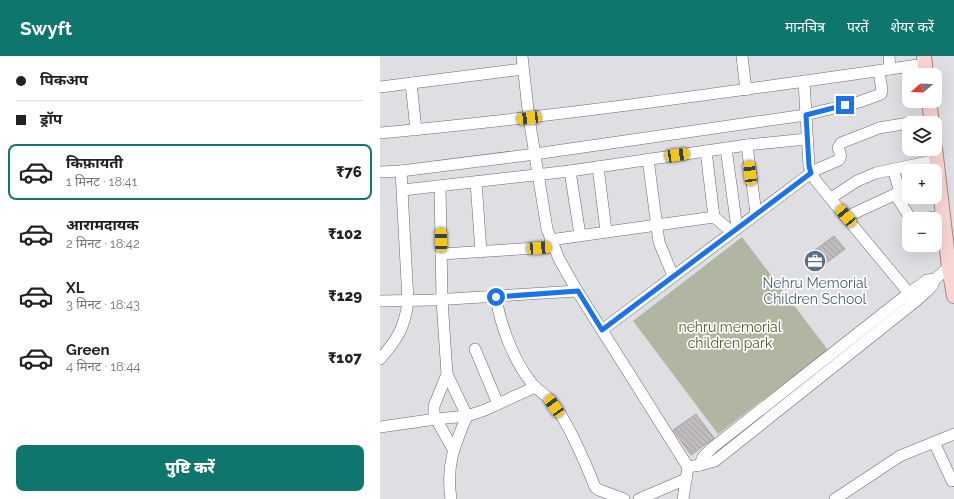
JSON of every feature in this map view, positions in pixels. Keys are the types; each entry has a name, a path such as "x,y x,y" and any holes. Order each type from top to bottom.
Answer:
{"main road":[{"path":"936,156 949,267 954,296"}],"street":[{"path":"522,56 529,118 547,229 552,243 578,291 688,466 682,496"},
{"path":"742,56 746,90"},
{"path":"889,56 890,69"},
{"path":"380,133 529,118 925,65"},
{"path":"380,87 523,69"},
{"path":"380,172 401,171 535,154 806,115 859,102 881,94 882,91 879,71"},
{"path":"804,81 809,166 811,173 912,297"},
{"path":"411,83 416,130"},
{"path":"602,330 811,173 818,168 839,160 841,158 841,154 838,148 841,143 879,128 902,124"},
{"path":"402,190 570,171 747,145 807,139"},
{"path":"747,145 756,214"},
{"path":"726,148 734,230"},
{"path":"706,151 714,216"},
{"path":"831,198 866,176 930,156"},
{"path":"648,159 661,248 673,276"},
{"path":"598,167 606,231"},
{"path":"846,216 899,191 892,169"},
{"path":"380,359 394,344 400,333 407,312 408,301 401,171"},
{"path":"570,171 580,235"},
{"path":"476,182 481,252"},
{"path":"440,186 442,300 447,374 467,416 453,448 449,472 451,499"},
{"path":"895,194 906,212"},
{"path":"441,254 481,252 552,243 580,235 714,216 734,230"},
{"path":"688,466 700,465 715,461 827,365 912,297 932,286 935,279 949,267"},
{"path":"380,301 442,300 578,291"},
{"path":"496,297 501,320 512,352 524,373 535,387 548,398 561,415 583,457 595,487 599,490 624,499"},
{"path":"475,349 498,404"},
{"path":"447,374 434,406 434,413 453,448"},
{"path":"380,428 436,418 467,416 535,387"},
{"path":"835,499 900,456 954,434"},
{"path":"934,442 952,481"},
{"path":"639,499 686,479"}],"green space":[{"name":"nehru memorial children park","path":"742,237 828,350 718,434 633,321"}],"building":[{"path":"834,236 845,249 814,272 804,258"},
{"path":"696,414 714,438 691,455 673,430"}],"place":[{"name":"Nehru Memorial Children School","path":"815,261"}],"route":[{"path":"496,297 578,291 602,330 811,173 809,166 806,115 845,105"}]}
